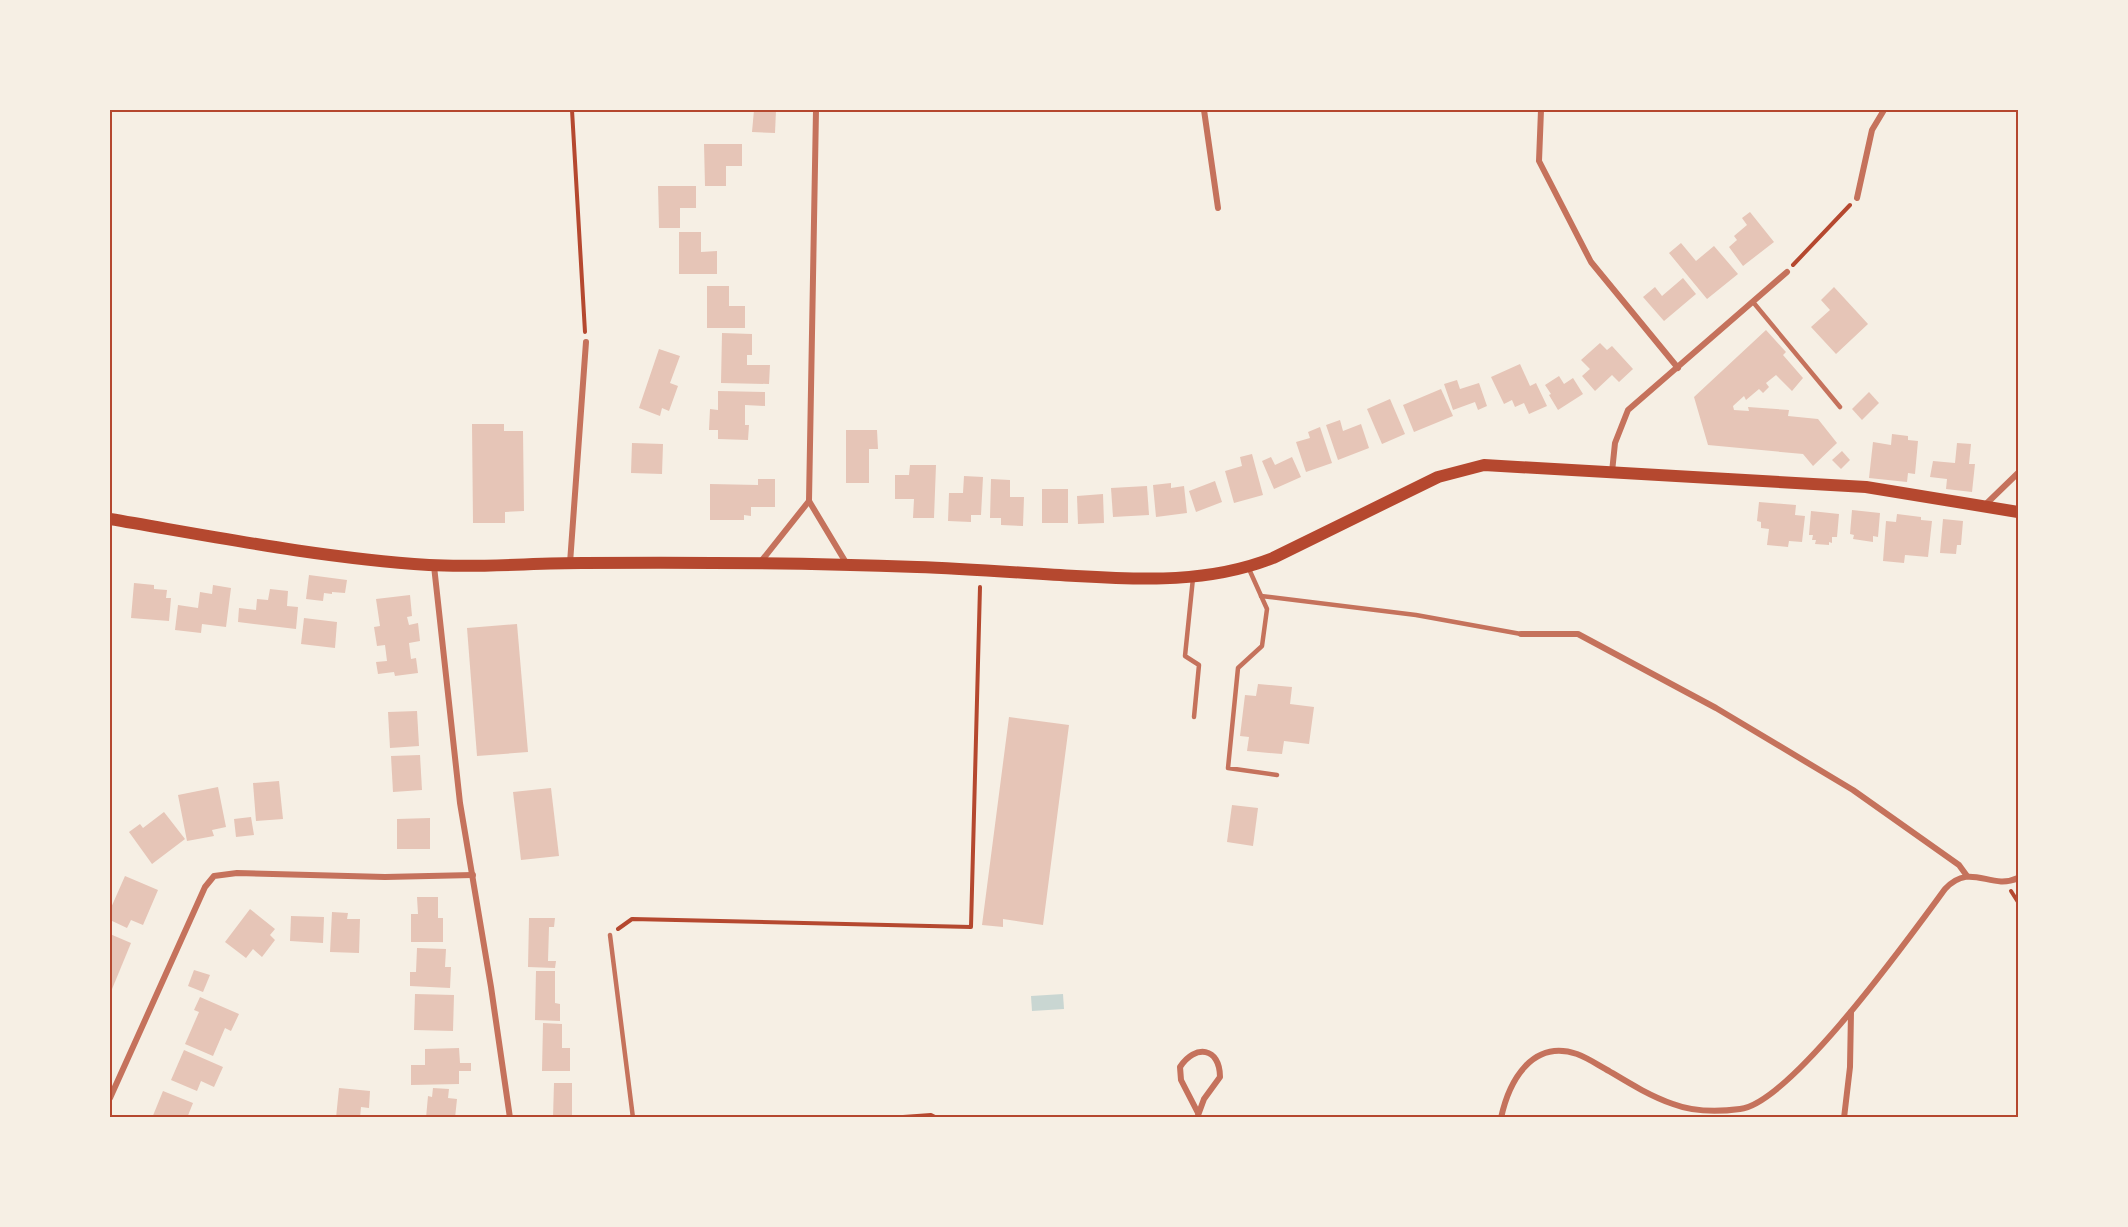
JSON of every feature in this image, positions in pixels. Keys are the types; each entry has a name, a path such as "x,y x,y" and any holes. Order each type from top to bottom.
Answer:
{"main road":[{"path":"110,519 282,550 357,560 434,565 570,563 918,567 1124,579 1192,578 1248,568 1438,477 1484,465 1866,487 2019,512"}],"street":[{"path":"816,110 809,501 848,566"},
{"path":"1204,110 1218,208"},
{"path":"1541,110 1539,160 1592,262 1678,368"},
{"path":"1857,198 1872,130 1884,110"},
{"path":"1612,473 1615,443 1628,411 1787,272"},
{"path":"570,563 586,342"},
{"path":"1984,506 2019,473"},
{"path":"759,564 809,501"},
{"path":"434,565 460,803 510,1118"},
{"path":"1521,634 1578,634 1697,698 1853,790 1959,865 1967,876"},
{"path":"110,1098 205,886 214,876 237,873 385,877 473,876"},
{"path":"1501,1118 1511,1085 1520,1071 1533,1058 1561,1052 1575,1053 1672,1104 1709,1111 1754,1106 1773,1093 1851,1012 1945,889 1955,880 1967,876 1982,877 1998,882 2019,878"},
{"path":"1844,1118 1850,1067 1851,1012"},
{"path":"1203,1052 1211,1054 1218,1061 1220,1077 1204,1099 1197,1115 1181,1080 1180,1067 1193,1053 1203,1052"}],"lane":[{"path":"1753,302 1840,407"},
{"path":"1248,568 1267,609 1262,646 1238,668 1228,768 1277,775"},
{"path":"1192,578 1185,656 1199,665 1194,717"},
{"path":"1262,596 1416,615 1521,634"},
{"path":"610,935 633,1118"}],"path":[{"path":"572,110 586,342"},
{"path":"1787,272 1857,198"},
{"path":"610,935 632,920 971,927 980,587"},
{"path":"889,1118 931,1115 938,1118"}],"shaded area":[{"path":"1063,994 1064,1009 1032,1011 1031,996"}],"building":[{"path":"754,110 776,110 775,133 752,132"},
{"path":"704,144 742,144 742,166 726,166 726,186 705,186"},
{"path":"658,186 696,186 696,208 680,208 680,228 659,228"},
{"path":"1750,212 1774,242 1743,266 1729,247 1737,240 1734,236 1747,225 1742,218"},
{"path":"679,232 701,232 701,252 717,251 717,274 679,274"},
{"path":"1681,243 1696,261 1714,246 1738,274 1707,299 1669,253"},
{"path":"1683,278 1696,294 1664,321 1643,297 1655,287 1662,296"},
{"path":"707,286 729,286 729,306 745,306 745,328 707,328"},
{"path":"1834,287 1868,324 1836,354 1811,327 1830,310 1821,300"},
{"path":"1766,330 1786,352 1783,355 1803,378 1792,391 1776,375 1766,383 1769,387 1763,393 1759,389 1746,400 1744,396 1733,406 1734,410 1749,411 1748,407 1789,410 1788,416 1818,419 1837,443 1813,466 1803,454 1708,445 1694,397"},
{"path":"722,333 752,334 752,355 747,355 747,365 770,365 769,384 721,383"},
{"path":"1600,343 1607,350 1612,346 1633,369 1619,382 1612,375 1595,391 1582,376 1590,369 1581,360"},
{"path":"659,349 680,356 670,383 678,386 669,411 662,408 660,416 639,408"},
{"path":"1520,364 1530,386 1536,383 1547,406 1529,414 1524,403 1515,407 1512,400 1504,404 1491,377"},
{"path":"1559,376 1564,384 1573,378 1583,394 1558,410 1545,385"},
{"path":"1457,380 1460,389 1479,383 1487,406 1478,410 1475,402 1453,410 1444,384"},
{"path":"1441,389 1453,416 1414,432 1403,405"},
{"path":"718,391 765,392 765,406 745,405 745,425 749,425 748,440 718,439 718,430 709,430 710,409 718,410"},
{"path":"1869,392 1879,403 1862,420 1852,409"},
{"path":"1390,399 1405,434 1382,444 1367,409"},
{"path":"1340,420 1343,431 1361,424 1369,448 1338,460 1326,425"},
{"path":"472,424 504,424 504,431 523,431 524,511 505,512 505,523 473,523"},
{"path":"1320,427 1332,463 1306,472 1296,442 1310,438 1308,432"},
{"path":"846,430 877,430 878,449 869,449 869,483 846,483"},
{"path":"1892,434 1908,436 1908,440 1918,441 1915,474 1908,473 1907,482 1869,478 1873,442 1891,445"},
{"path":"632,443 663,444 662,474 631,473"},
{"path":"1957,443 1971,444 1969,464 1975,464 1972,492 1946,489 1947,479 1930,477 1933,461 1955,463"},
{"path":"1842,451 1850,460 1841,469 1832,460"},
{"path":"1252,454 1263,495 1234,503 1225,471 1242,466 1240,457"},
{"path":"1271,457 1275,465 1292,457 1301,477 1274,489 1262,461"},
{"path":"910,465 936,465 934,518 913,518 914,499 895,499 895,475 909,475"},
{"path":"964,476 983,477 981,515 971,515 971,522 948,521 949,493 963,493"},
{"path":"758,479 775,479 775,507 751,507 751,516 744,515 744,520 710,520 710,484 758,485"},
{"path":"991,479 1010,480 1010,497 1024,497 1023,526 1001,525 1001,518 990,518"},
{"path":"1215,481 1222,502 1196,512 1189,491"},
{"path":"1171,483 1171,488 1184,486 1187,513 1156,517 1153,485"},
{"path":"1147,486 1149,515 1113,517 1111,488"},
{"path":"1042,489 1068,489 1068,523 1042,523"},
{"path":"1103,494 1104,523 1078,524 1077,496"},
{"path":"1759,502 1796,505 1795,515 1805,516 1802,542 1789,541 1788,547 1767,545 1769,529 1761,528 1761,522 1757,521"},
{"path":"1852,510 1880,513 1878,537 1873,536 1873,542 1853,539 1854,535 1850,534"},
{"path":"1811,511 1839,514 1837,537 1832,537 1832,543 1829,542 1829,545 1815,544 1816,540 1812,540 1813,535 1809,535"},
{"path":"1897,514 1932,521 1928,557 1905,555 1904,563 1883,561 1886,521 1896,522"},
{"path":"1943,519 1963,521 1961,545 1957,545 1956,554 1940,553"},
{"path":"309,575 347,580 345,593 324,593 323,601 306,599"},
{"path":"134,583 154,585 154,589 167,590 166,598 171,598 169,621 131,618"},
{"path":"213,585 231,588 226,627 202,624 201,633 175,630 178,605 198,608 200,592 212,594"},
{"path":"270,589 288,591 287,606 298,607 296,629 238,622 239,608 256,610 257,599 268,600"},
{"path":"410,595 412,616 407,617 409,625 418,623 420,641 409,643 411,659 416,658 418,673 395,676 394,672 378,674 376,662 387,661 385,645 377,646 374,627 380,626 376,599"},
{"path":"304,618 337,622 335,648 301,644"},
{"path":"517,624 528,752 477,756 467,628"},
{"path":"1258,684 1292,687 1290,704 1314,707 1309,744 1284,741 1282,754 1247,751 1249,737 1240,736 1245,695 1256,696"},
{"path":"417,711 419,746 390,748 388,712"},
{"path":"1009,717 1069,725 1043,925 1003,919 1003,927 982,925"},
{"path":"420,755 422,790 393,792 391,756"},
{"path":"279,781 283,819 256,821 253,783"},
{"path":"218,787 226,827 212,830 214,836 187,841 178,795"},
{"path":"551,788 559,856 521,860 513,792"},
{"path":"1232,805 1258,808 1253,846 1227,842"},
{"path":"164,812 185,839 152,864 129,832 140,824 143,828"},
{"path":"251,817 254,835 236,837 234,819"},
{"path":"430,818 430,849 397,849 397,819"},
{"path":"125,876 158,890 143,925 131,920 127,928 110,920 110,910"},
{"path":"417,897 438,897 438,918 443,918 443,942 411,942 411,914 418,914"},
{"path":"250,909 275,929 270,935 275,940 262,957 253,949 246,958 225,942"},
{"path":"332,912 348,913 347,919 360,919 359,953 330,952"},
{"path":"291,916 324,917 323,943 290,941"},
{"path":"529,918 555,918 554,927 549,927 548,961 556,961 555,968 528,967"},
{"path":"110,934 131,943 110,994"},
{"path":"417,948 446,949 445,967 451,967 450,988 410,986 410,972 416,972"},
{"path":"194,970 210,975 203,992 188,986"},
{"path":"536,971 555,971 555,1003 560,1004 560,1021 535,1020"},
{"path":"415,994 454,995 453,1031 414,1030"},
{"path":"200,997 239,1014 231,1031 225,1028 213,1056 185,1044 199,1012 194,1010"},
{"path":"543,1023 562,1024 562,1048 570,1048 570,1071 542,1071"},
{"path":"459,1048 460,1063 471,1063 471,1071 459,1071 459,1084 411,1085 411,1065 425,1065 425,1049"},
{"path":"184,1050 223,1067 214,1087 201,1081 197,1091 171,1080"},
{"path":"554,1083 572,1083 572,1118 553,1118"},
{"path":"339,1088 370,1091 369,1108 361,1107 360,1118 336,1118"},
{"path":"433,1088 449,1089 448,1098 457,1099 455,1118 426,1118 428,1096 432,1097"},
{"path":"163,1091 193,1103 187,1118 152,1118"}]}
